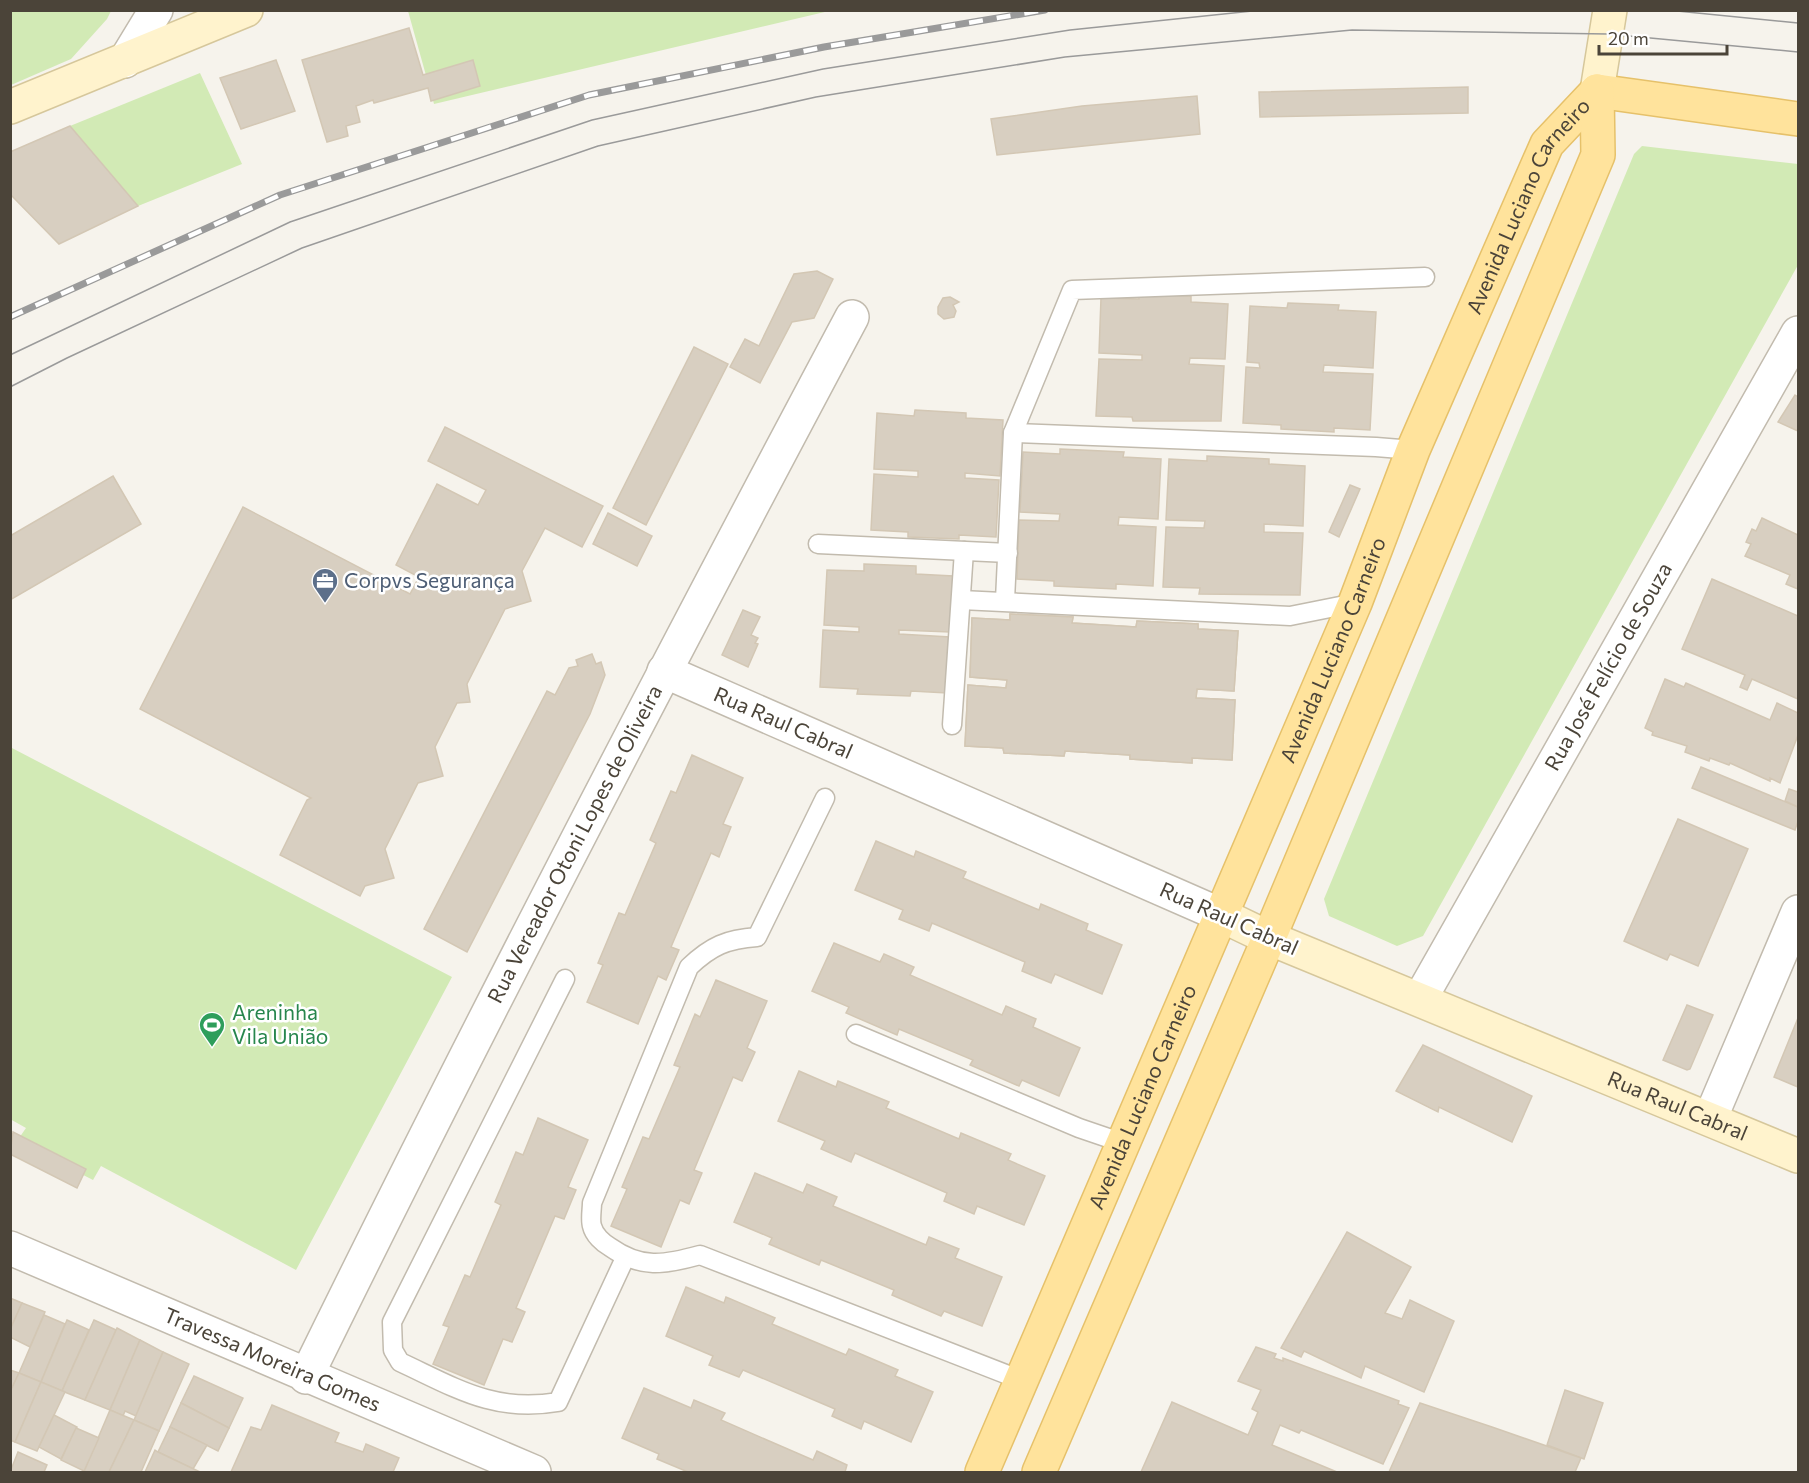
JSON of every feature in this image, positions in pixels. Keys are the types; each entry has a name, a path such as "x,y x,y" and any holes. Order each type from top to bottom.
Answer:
{"main road":[{"path":"10,107 246,10"},
{"path":"1610,10 1597,91 1798,119"},
{"name":"Avenida Luciano Carneiro","path":"982,1473 1355,603 1413,450 1547,144 1597,91"},
{"name":"Avenida Luciano Carneiro","path":"1039,1473 1269,938 1598,155 1597,91"},
{"path":"1505,243 1552,265"},
{"path":"1355,603 1403,618"},
{"name":"Rua Raul Cabral","path":"1221,915 1269,938 1798,1156"}],"street":[{"path":"125,61 156,10"},
{"name":"Rua Vereador Otoni Lopes de Oliveira","path":"306,1377 664,671 852,317"},
{"name":"Rua José Felício de Souza","path":"1420,999 1798,333"},
{"name":"Rua Raul Cabral","path":"664,671 1221,915"},
{"path":"1710,1119 1798,912"},
{"name":"Travessa Moreira Gomes","path":"10,1248 534,1473"}],"lane":[{"path":"1005,600 1013,433 1072,290 1425,277"},
{"path":"1013,433 1413,450"},
{"path":"818,544 1008,553"},
{"path":"952,725 964,551"},
{"path":"961,600 1005,600 1290,616 1355,603"},
{"path":"825,798 757,937 736,939 708,950 689,967 592,1203 591,1226 602,1242 625,1258 648,1264 675,1262 699,1256 1021,1380"},
{"path":"565,979 392,1322 393,1350 400,1362 478,1399 532,1407 558,1402 625,1258"},
{"path":"856,1034 1079,1128 1123,1143"}],"green space":[{"path":"11,10 111,11 107,19 71,59 11,85"},
{"path":"408,11 829,11 434,104"},
{"path":"200,73 242,164 138,206 70,126"},
{"path":"1642,146 1798,164 1798,265 1423,936 1397,946 1329,916 1324,899 1634,154"},
{"name":"Areninha Vila União","path":"10,747 452,977 296,1270 101,1166 93,1180 17,1141 26,1128 10,1119"}],"building":[{"path":"409,28 423,75 473,60 480,86 431,101 428,88 356,106 360,122 346,126 348,136 327,142 302,60"},
{"path":"276,60 295,111 241,129 220,78"},
{"path":"1468,87 1468,113 1260,117 1259,92"},
{"path":"1197,96 1200,134 997,155 991,119 1082,106"},
{"path":"70,126 138,206 59,244 10,194 10,152"},
{"path":"817,271 833,279 814,318 792,322 760,383 730,367 745,339 759,346 794,274"},
{"path":"1139,294 1191,296 1191,302 1228,304 1225,359 1190,358 1189,364 1224,366 1221,421 1133,421 1132,417 1096,416 1099,359 1142,360 1142,355 1099,353 1101,298 1139,299"},
{"path":"950,297 959,302 953,305 956,311 954,317 944,319 938,314 938,307 943,298"},
{"path":"1288,303 1339,305 1338,310 1376,312 1373,368 1324,365 1323,372 1373,374 1370,430 1334,428 1334,432 1281,429 1281,425 1243,423 1246,367 1260,368 1259,363 1247,362 1250,306 1287,308"},
{"path":"694,347 728,364 646,525 613,508"},
{"path":"1795,395 1798,397 1798,431 1778,422"},
{"path":"915,410 966,413 966,418 1003,420 1000,476 965,473 965,478 999,480 996,537 959,535 959,539 908,537 908,532 871,530 874,474 918,477 918,471 874,469 877,413 914,416"},
{"path":"445,427 603,506 582,547 545,528 522,571 531,601 505,609 467,684 470,702 457,703 435,747 443,776 418,783 385,849 394,878 365,886 360,896 280,855 307,800 311,798 140,709 243,507 410,594 419,577 396,565 437,484 478,505 486,490 428,461"},
{"path":"1060,449 1124,452 1123,457 1161,459 1158,519 1119,517 1118,525 1156,527 1153,586 1116,584 1116,589 1054,586 1054,581 1017,579 1019,520 1059,521 1060,514 1020,512 1023,452 1060,454"},
{"path":"1207,456 1269,459 1269,464 1305,466 1303,526 1264,524 1264,532 1303,533 1300,595 1199,594 1200,588 1163,587 1166,527 1204,528 1205,521 1166,520 1169,459 1207,461"},
{"path":"113,476 141,524 10,600 10,536"},
{"path":"1350,485 1360,489 1339,537 1329,532"},
{"path":"608,513 652,536 637,566 593,544"},
{"path":"1762,518 1798,535 1798,589 1786,584 1790,575 1745,556 1751,544 1746,542 1752,529 1756,531"},
{"path":"864,564 916,566 916,574 953,576 950,632 899,630 899,634 950,637 947,693 911,691 910,696 857,694 858,689 820,687 823,630 859,632 859,627 824,625 827,570 864,571"},
{"path":"1712,579 1798,616 1798,699 1752,679 1747,690 1740,687 1745,675 1682,649"},
{"path":"743,610 760,617 751,635 758,638 755,643 758,644 748,667 722,655"},
{"path":"1010,614 1073,617 1072,623 1136,627 1137,621 1198,624 1198,629 1238,631 1234,691 1197,689 1196,698 1235,700 1232,760 1192,758 1192,763 1130,759 1130,755 1065,751 1064,756 1004,753 1003,748 965,746 968,685 1006,688 1007,680 970,677 972,618 1010,620","holes":["1069,683 1134,687 1133,694 1069,691"]},
{"path":"1010,614 1073,617 1072,623 1136,627 1137,621 1198,624 1198,629 1238,631 1234,691 1197,689 1196,698 1235,700 1232,760 1192,758 1192,763 1130,759 1130,755 1065,751 1064,756 1004,753 1003,748 965,746 968,685 1006,688 1007,680 970,677 972,618 1010,620"},
{"path":"592,654 596,664 601,662 605,675 590,714 467,952 424,929 547,691 555,695 569,668 578,666 576,660"},
{"path":"1665,679 1684,687 1686,683 1770,720 1777,703 1798,713 1798,735 1780,783 1770,778 1770,781 1730,763 1729,765 1710,758 1709,761 1685,752 1687,746 1652,735 1653,732 1645,728"},
{"path":"692,755 743,778 723,824 731,827 719,857 711,853 671,947 679,950 666,980 658,976 638,1024 587,1002 603,965 598,963 619,913 625,915 656,843 650,840 671,791 676,793"},
{"path":"1701,767 1798,807 1798,821 1795,830 1692,788"},
{"path":"1789,789 1798,792 1798,807 1785,801"},
{"path":"1678,819 1748,849 1698,966 1670,954 1667,960 1624,941"},
{"path":"876,841 914,857 916,851 966,872 963,878 1039,910 1041,904 1088,924 1086,930 1122,945 1102,994 1055,974 1051,983 1022,971 1025,962 932,923 929,931 899,919 903,910 855,890"},
{"path":"834,943 880,962 884,954 914,967 910,975 1002,1015 1006,1006 1036,1019 1033,1027 1080,1048 1059,1096 1022,1080 1019,1086 970,1065 973,1060 899,1029 897,1035 846,1013 849,1007 812,991"},
{"path":"716,980 767,1001 747,1048 755,1052 742,1081 733,1077 694,1170 702,1173 689,1204 680,1200 661,1247 611,1226 627,1189 622,1187 643,1137 649,1139 680,1067 674,1065 695,1014 700,1017"},
{"path":"1687,1005 1713,1015 1690,1069 1687,1070 1663,1060"},
{"path":"1798,1018 1798,1087 1774,1077"},
{"path":"1423,1045 1532,1096 1512,1142 1439,1107 1438,1112 1396,1091"},
{"path":"799,1071 836,1087 838,1081 889,1102 886,1108 959,1139 961,1133 1011,1154 1008,1160 1045,1176 1024,1225 977,1206 974,1214 944,1201 947,1193 855,1153 851,1162 821,1149 825,1141 778,1121"},
{"path":"538,1118 588,1140 568,1187 576,1190 564,1219 555,1216 516,1308 525,1312 512,1342 503,1339 484,1385 433,1364 449,1327 443,1325 465,1275 470,1277 501,1205 495,1202 516,1152 523,1155"},
{"path":"13,1132 86,1169 77,1188 10,1154"},
{"path":"755,1173 803,1193 807,1184 837,1197 833,1206 926,1245 929,1237 959,1249 955,1258 1002,1277 982,1326 944,1311 941,1316 892,1295 894,1290 821,1260 819,1265 769,1244 772,1238 734,1222"},
{"path":"1347,1232 1411,1267 1385,1313 1402,1319 1410,1300 1454,1321 1424,1392 1365,1366 1361,1378 1304,1351 1301,1357 1281,1348"},
{"path":"686,1287 724,1303 726,1297 775,1318 772,1324 846,1355 849,1349 898,1370 895,1376 933,1392 911,1442 864,1421 861,1429 832,1416 835,1409 743,1370 739,1377 709,1365 713,1356 666,1336"},
{"path":"10,1298 22,1303 10,1330"},
{"path":"22,1303 45,1312 30,1347 10,1337 10,1330"},
{"path":"44,1315 65,1324 41,1382 19,1373"},
{"path":"67,1320 89,1330 62,1391 41,1382"},
{"path":"94,1320 116,1330 85,1400 62,1391"},
{"path":"117,1328 140,1340 110,1410 85,1400"},
{"path":"140,1340 163,1352 136,1416 125,1411 123,1416 110,1410"},
{"path":"1256,1347 1276,1354 1274,1358 1283,1361 1283,1358 1399,1401 1398,1404 1409,1408 1383,1464 1301,1430 1299,1433 1280,1425 1272,1445 1337,1472 1141,1472 1172,1402 1248,1435 1258,1412 1252,1409 1261,1390 1238,1381"},
{"path":"163,1352 189,1364 159,1431 134,1420"},
{"path":"10,1370 19,1373 10,1392"},
{"path":"19,1373 41,1382 15,1442 10,1440 10,1392"},
{"path":"194,1376 243,1398 229,1428 181,1403"},
{"path":"41,1382 65,1392 37,1451 15,1442"},
{"path":"644,1388 691,1408 694,1400 725,1413 721,1420 813,1460 817,1451 847,1465 845,1472 688,1472 657,1459 659,1454 622,1438"},
{"path":"1565,1390 1603,1403 1584,1459 1547,1445"},
{"path":"181,1403 229,1428 218,1451 170,1427"},
{"path":"1420,1403 1581,1458 1575,1472 1389,1472"},
{"path":"272,1405 339,1433 335,1442 363,1452 366,1444 399,1458 393,1472 231,1472 251,1427 261,1430"},
{"path":"110,1410 134,1420 109,1472 84,1471"},
{"path":"54,1415 77,1427 61,1459 39,1447"},
{"path":"134,1420 159,1431 141,1472 109,1472"},
{"path":"170,1427 207,1445 193,1469 158,1452"},
{"path":"76,1428 99,1438 84,1471 61,1460"},
{"path":"155,1450 158,1452 200,1472 145,1472"},
{"path":"18,1452 47,1465 44,1472 10,1472"}],"tram line":[{"path":"10,355 290,222 592,120 823,69 1070,30 1262,10"},
{"path":"1667,10 1798,23"},
{"path":"10,387 302,248 598,146 816,97 1065,57 1352,30 1608,34 1798,52"}],"railway":[{"path":"10,317 280,195 589,95 824,47 1045,10"}],"place":[{"name":"Corpvs Segurança","path":"325,604"},
{"name":"Areninha Vila União","path":"212,1048"}]}
